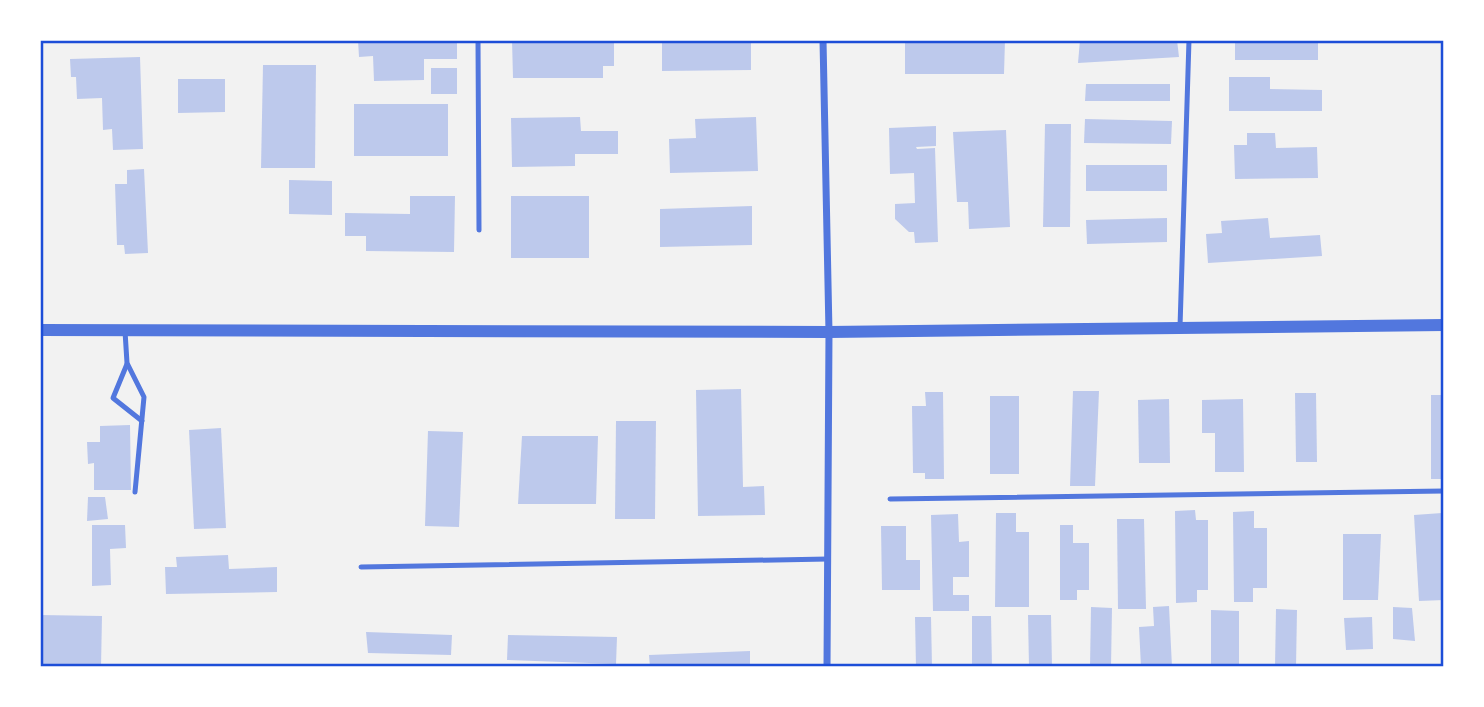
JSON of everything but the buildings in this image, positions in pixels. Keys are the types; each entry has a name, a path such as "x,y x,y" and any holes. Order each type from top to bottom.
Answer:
{"street":[{"path":"823,40 829,332 827,667"},
{"path":"40,330 829,332 1444,325"}],"lane":[{"path":"478,40 479,230"},
{"path":"1180,328 1189,40"},
{"path":"125,331 127,363 144,397 135,492"},
{"path":"127,363 113,398 142,421"},
{"path":"890,499 1444,491"},
{"path":"361,567 828,559"}]}
